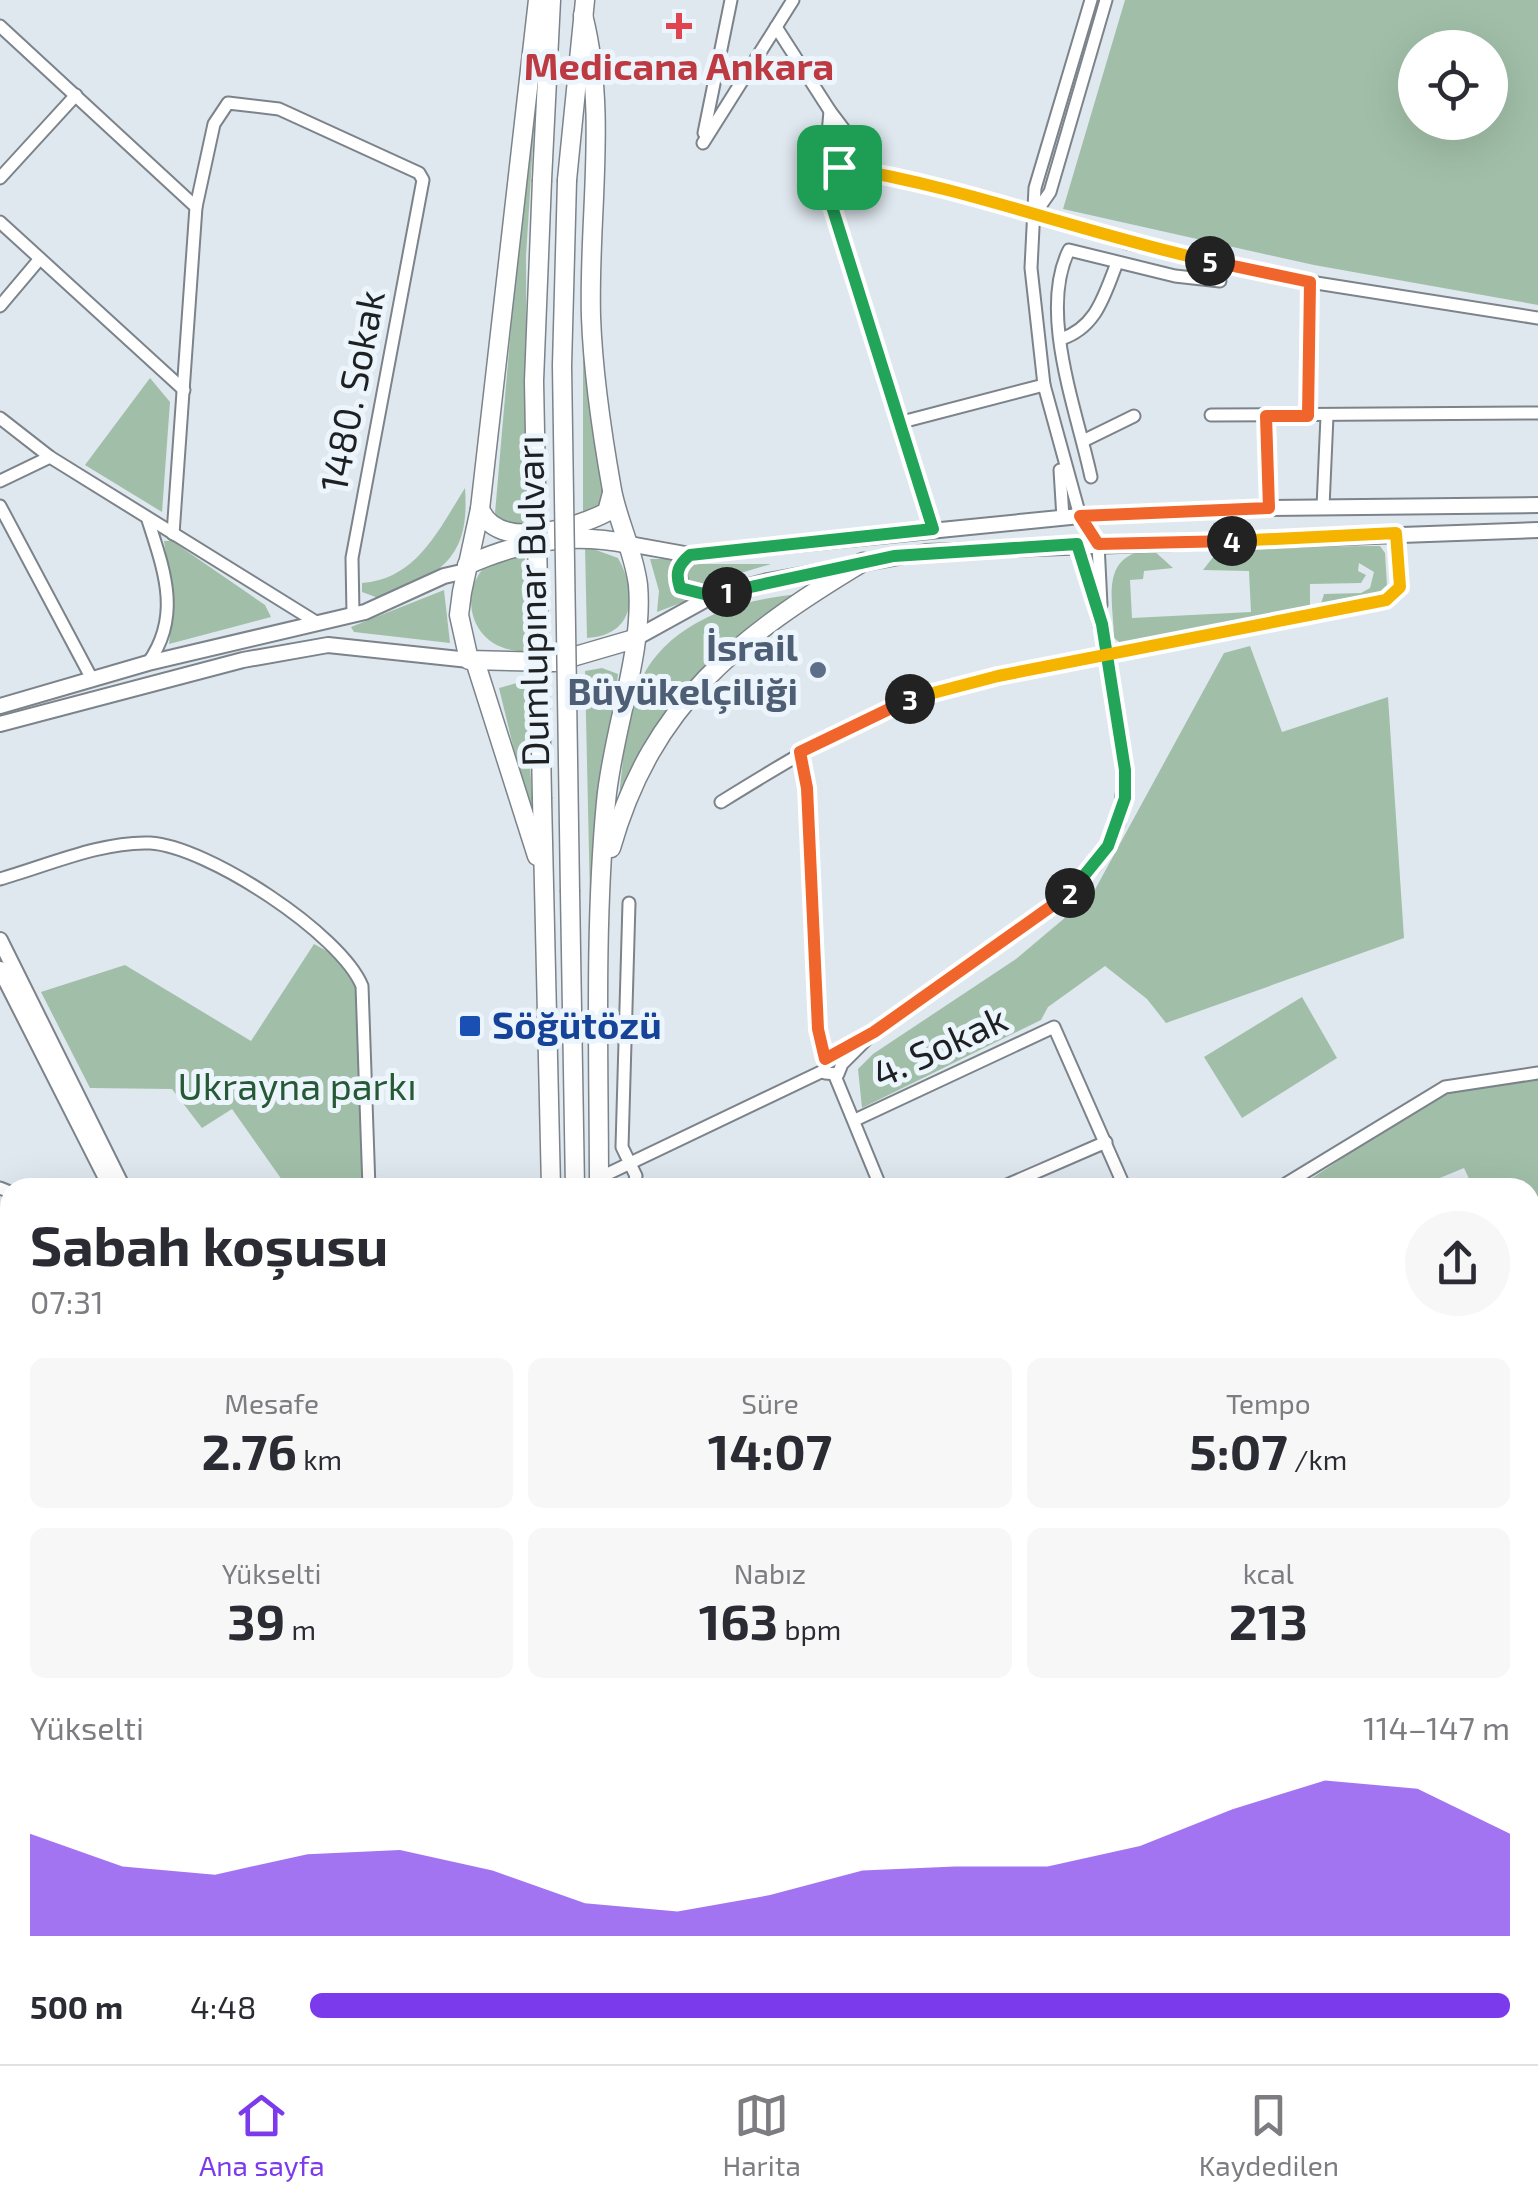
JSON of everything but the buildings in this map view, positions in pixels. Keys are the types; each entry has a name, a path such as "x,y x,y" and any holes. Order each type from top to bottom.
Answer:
{"highway":[{"name":"Dumlupınar Bulvarı","path":"538,0 480,508 459,615 544,880"},
{"name":"Dumlupınar Bulvarı","path":"551,1178 534,381 552,0"},
{"name":"Dumlupınar Bulvarı","path":"575,1178 562,366 567,180 585,6"},
{"name":"Dumlupınar Bulvarı","path":"585,6 594,109 591,318 612,493 638,584 634,638 606,798 600,886"},
{"path":"480,508 486,522 506,534 550,530 607,512 612,493"},
{"path":"467,568 552,538 580,537 629,544"},
{"path":"599,1178 596,1099 600,886 626,795 674,714 707,674 754,632 864,562"},
{"path":"472,661 556,662 634,638"},
{"path":"570,892 596,1099"}],"main road":[{"path":"629,544 690,555 1080,516 1269,508 1538,506"},
{"path":"1080,516 1098,544"},
{"path":"1062,518 1077,544"},
{"path":"634,638 712,596 926,552 1538,530"},
{"path":"690,555 678,569 680,588 712,596"},
{"path":"0,706 148,663 353,614 467,568"},
{"path":"0,724 242,660 328,645 472,661"},
{"path":"0,940 118,1178"},
{"path":"0,969 106,1178"}],"street":[{"path":"731,0 702,143 793,0"},
{"path":"1080,516 1044,386 1031,268 1036,188 1090,0"},
{"path":"1036,212 1050,192 1106,0"},
{"path":"0,26 196,207 173,534"},
{"path":"776,26 830,111 878,173"},
{"path":"0,178 76,95"},
{"name":"1480. Sokak","path":"196,207 214,124 228,103 278,109 419,173 424,180 352,558 353,614"},
{"path":"830,111 823,167 933,529"},
{"path":"823,167 878,173 1036,212 1127,243 1310,282 1538,318"},
{"path":"0,222 38,261 184,390"},
{"path":"1091,477 1060,337 1058,273 1069,250 1175,276 1220,281"},
{"path":"0,306 38,261"},
{"path":"1038,350 1095,316 1117,263"},
{"path":"1308,416 1310,282"},
{"path":"1036,332 1060,337"},
{"path":"902,422 1044,386"},
{"path":"1211,415 1538,413"},
{"path":"1083,441 1134,416"},
{"path":"1266,416 1269,508"},
{"path":"1323,507 1327,416"},
{"path":"0,418 50,457 316,622"},
{"path":"1059,450 1062,518"},
{"path":"0,481 50,457"},
{"path":"0,506 92,679"},
{"path":"148,520 164,576 169,617 162,644 148,663"},
{"path":"721,802 800,752 920,695 1393,598 1400,587 1396,533"},
{"path":"607,1178 832,1065 1064,900 1108,846 1125,798 1102,624 1077,544"},
{"path":"1098,544 1102,624"},
{"path":"800,752 807,788 818,1029 878,1178"},
{"path":"0,879 91,853 150,843 186,853 235,877 321,934 354,966 362,986 369,1178"},
{"path":"629,903 622,1147 636,1178"},
{"name":"4. Sokak","path":"855,1120 1054,1026 1121,1178"},
{"path":"1296,1178 1445,1087 1538,1072"},
{"path":"1023,1178 1106,1142"}],"green space":[{"path":"1125,0 1538,0 1538,305 1314,265 1063,209"},
{"path":"539,48 526,256 527,527 498,522 495,513 535,49"},
{"path":"583,197 590,360 605,505 583,517"},
{"path":"150,378 170,402 162,512 85,465"},
{"path":"465,488 463,532 448,560 421,581 381,599 362,592 362,583 398,572 412,562"},
{"path":"164,541 172,541 265,605 271,617 169,644 173,604"},
{"path":"585,546 618,558 630,598 623,621 615,629 587,638"},
{"path":"1380,546 1385,553 1387,585 1377,594 1320,607 1324,594 1361,593 1370,588 1374,572 1359,563 1358,571 1366,575 1361,583 1310,584 1310,609 1129,650 1114,638 1113,580 1116,569 1135,553 1152,549 1173,568 1144,571 1143,579 1130,580 1132,618 1251,612 1249,571 1203,570 1221,547"},
{"path":"525,555 525,651 504,648 488,639 472,611 472,595 476,579 486,566 500,557"},
{"path":"650,559 675,559 671,585 686,601 657,612 659,591"},
{"path":"693,564 771,564 697,586 685,582 687,569"},
{"path":"444,590 450,643 354,632 351,627"},
{"path":"799,594 742,638 691,687 649,742 618,807 634,699 644,674 659,653 677,636 723,611"},
{"path":"1250,646 1282,732 1388,697 1404,938 1166,1023 1147,999 1105,966 1048,1007 1041,1020 862,1108 858,1069 873,1054 1016,959 1092,895 1224,653"},
{"path":"602,668 618,674 590,899 585,671"},
{"path":"524,681 535,837 499,688"},
{"name":"Ukrayna parkı","path":"314,944 334,955 355,980 366,1178 281,1178 232,1109 202,1128 172,1089 90,1088 41,992 125,965 251,1041"},
{"path":"1302,997 1337,1058 1242,1118 1204,1057"},
{"path":"1538,1077 1538,1178 1469,1178 1464,1168 1440,1178 1312,1178 1437,1096 1456,1089"}],"place":[{"name":"Medicana Ankara","path":"679,26"},
{"name":"İsrail Büyükelçiliği","path":"818,670"},
{"name":"Söğütözü","path":"470,1026"}],"route":[{"path":"839,167 823,167 824,181 933,529 690,555 678,569 680,588 712,596 894,556 1077,544 1102,624 1108,656 1125,770 1125,798 1119,824 1108,846 1064,900 874,1032 825,1059 818,1029 807,788 800,752 888,708 951,686 1108,656 1386,600 1396,596 1400,587 1396,533 1098,544 1080,516 1269,508 1266,416 1308,416 1310,282 1127,243 1022,208 839,167"}]}
